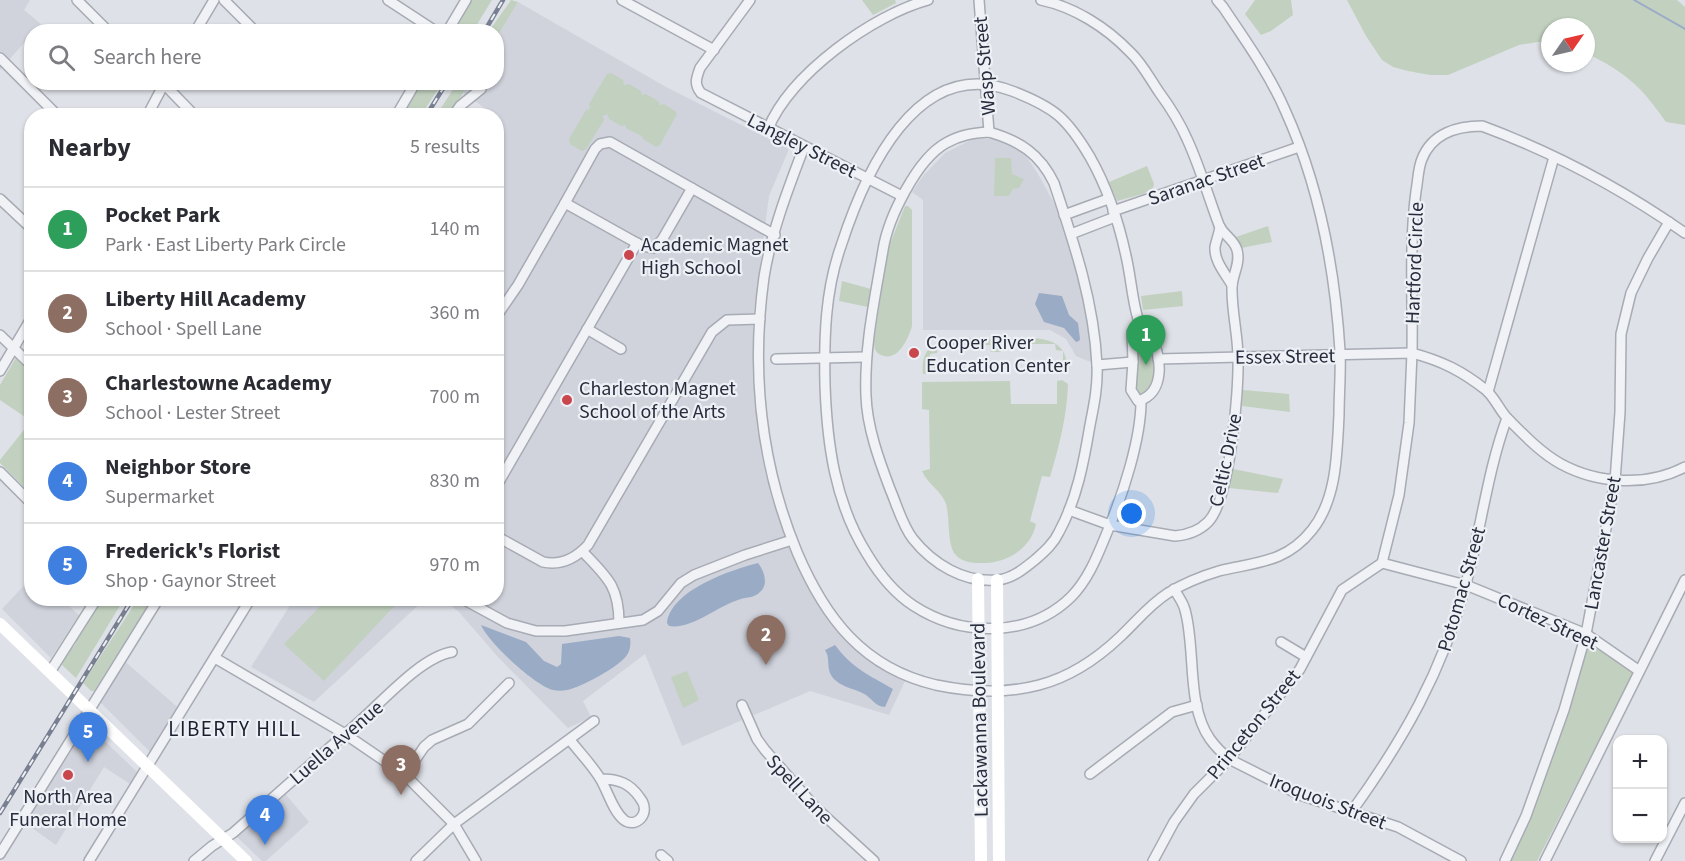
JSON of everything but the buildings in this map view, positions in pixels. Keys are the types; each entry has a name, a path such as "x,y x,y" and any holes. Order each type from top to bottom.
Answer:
{"street":[{"path":"76,0 101,24"},
{"path":"200,24 214,0"},
{"path":"224,0 248,24"},
{"path":"388,0 425,24"},
{"path":"452,24 466,0"},
{"path":"622,0 714,50 750,0"},
{"path":"768,129 772,119 797,86 831,53 903,7 928,0"},
{"name":"Wasp Street","path":"979,0 989,132"},
{"name":"Celtic Drive","path":"1041,0 1076,12 1106,30 1131,52 1174,114 1187,138 1220,228 1234,243 1237,252 1237,270 1232,285 1238,357 1234,427 1226,473 1213,516 1200,528 1184,536 1175,536 1110,525 1069,510"},
{"path":"804,147 784,199 765,274 758,360 765,444 780,509 811,585 831,616 850,639 868,654 915,680 979,692 1039,685 1062,677 1086,664 1123,635 1154,602 1174,589 1217,572 1277,558 1291,550 1312,531 1327,507 1335,473 1341,355 1328,253 1318,206 1285,110 1224,2"},
{"name":"Langley Street","path":"714,50 700,68 696,79 696,87 701,93 902,196"},
{"path":"0,58 24,82"},
{"path":"985,84 1005,88 1039,101 1060,116 1092,160 1114,214 1126,252 1139,323 1150,335 1158,359 1158,386 1141,401 1126,480 1091,569 1072,596 1052,612 1029,623 998,629 979,628 958,625 915,607 888,583 866,552 844,508 828,447 824,358 825,313 839,252 852,213 867,179 877,158 898,129 929,98 955,86 985,84"},
{"path":"32,90 50,108"},
{"path":"151,108 160,90"},
{"path":"171,90 187,108"},
{"path":"401,108 411,90"},
{"path":"459,108 479,90"},
{"name":"Hartford Circle","path":"1685,233 1625,194 1554,157 1482,126 1466,126 1447,131 1434,142 1422,158 1413,219 1412,353 1440,360 1488,392 1507,418 1540,449 1561,464 1615,481 1660,478 1685,467"},
{"path":"989,132 1016,141 1033,153 1048,171 1065,215 1086,284 1097,364 1097,390 1084,461 1069,510 1059,533 1048,548 1026,568 997,580 978,579 956,573 940,564 911,537 878,457 866,399 866,357 886,235 902,196 928,158 943,144 958,136 989,132"},
{"path":"504,305 518,285 595,148 605,142 610,142 775,235"},
{"name":"Saranac Street","path":"1071,234 1114,214 1299,147"},
{"path":"1488,392 1554,157"},
{"path":"565,202 649,248 659,245 692,188"},
{"path":"0,199 24,222"},
{"path":"1065,215 1108,199"},
{"name":"Lancaster Street","path":"1505,861 1526,816 1564,710 1586,634 1615,481 1620,412 1621,334 1631,293 1669,222"},
{"name":"Celtic Drive","path":"1220,228 1215,246 1216,254 1219,264 1232,285"},
{"path":"504,472 637,243"},
{"path":"504,540 550,564 570,560 582,551 712,332 727,320 760,319"},
{"path":"1139,323 1132,332 1131,390 1133,396 1141,401"},
{"path":"587,330 621,349"},
{"path":"0,371 24,331"},
{"path":"0,335 24,358"},
{"path":"1382,563 1400,485 1409,423 1412,353"},
{"name":"Essex Street","path":"1158,359 1412,353"},
{"path":"776,359 866,357"},
{"path":"1097,364 1133,362"},
{"name":"Potomac Street","path":"1352,811 1386,763 1420,704 1440,663 1466,585 1495,451 1507,418"},
{"path":"0,472 24,496"},
{"path":"476,606 507,623 536,631 565,631 643,620 658,611 681,583 694,575 792,540"},
{"path":"582,551 614,587 619,608 619,623"},
{"name":"Cortez Street","path":"1382,563 1466,585 1586,634 1638,670"},
{"name":"Princeton Street","path":"1153,861 1174,822 1194,794 1229,759 1293,678 1342,590 1382,563"},
{"name":"Lackawanna Boulevard","path":"978,579 981,861"},
{"name":"Lackawanna Boulevard","path":"997,580 999,861"},
{"path":"1545,861 1638,670 1685,580"},
{"name":"Iroquois Street","path":"1174,589 1185,610 1197,705 1202,724 1209,738 1229,759 1300,795 1398,827 1461,861"},
{"path":"50,672 92,606"},
{"path":"0,854 154,606"},
{"path":"89,861 246,606"},
{"path":"0,624 246,861"},
{"path":"1281,642 1306,657"},
{"name":"Luella Avenue","path":"194,861 233,833 365,718 421,665 440,654 452,652"},
{"path":"214,658 345,734 405,775 454,824 476,861"},
{"path":"405,775 424,747 432,740 468,724 510,684"},
{"name":"Spell Lane","path":"742,705 757,739 771,758 815,807 874,861"},
{"path":"1090,774 1172,712 1197,705"},
{"path":"416,861 454,824 594,721"},
{"path":"570,740 601,779 624,820 629,823 634,822 644,815 646,809 644,802 628,785 622,781 601,779"},
{"path":"1655,861 1685,803"}],"shaded area":[{"path":"0,0 30,0 24,10 41,24 24,24 24,43 0,70"},
{"path":"518,2 666,87 789,149 769,196 753,318 753,379 758,431 768,480 788,541 810,589 831,622 906,679 889,715 810,691 682,746 645,654 583,701 591,717 568,728 452,606 504,606 504,108 485,108 463,93 465,90 504,90 504,25"},
{"path":"973,139 996,139 1021,151 1038,174 1059,212 1080,261 1097,362 1076,356 1066,339 1050,330 923,330 923,200 912,192 923,176 945,153"},
{"path":"24,585 24,606 69,606 79,615 51,658 2,609"},
{"path":"290,606 417,606 314,702 251,667"},
{"path":"122,659 182,711 154,756 97,699"},
{"path":"88,725 137,772 130,784 104,767 56,845 25,823"},
{"path":"282,790 309,822 266,861 262,861 233,833"}],"green space":[{"path":"471,0 492,0 477,24 457,24"},
{"path":"511,0 518,2 504,25 494,24"},
{"path":"862,0 895,0 896,3 873,15"},
{"path":"1255,0 1291,0 1293,15 1271,31 1261,35 1245,14"},
{"path":"1347,0 1677,0 1685,7 1685,125 1666,122 1640,89 1622,74 1595,58 1595,18 1541,18 1541,41 1519,45 1448,75 1430,75 1393,67 1382,60"},
{"path":"611,73 623,80 624,85 629,84 641,91 642,95 646,94 658,101 660,105 664,104 675,111 677,114 660,145 656,147 642,136 627,129 625,125 621,126 609,119 607,114 603,116 604,120 586,149 582,151 570,144 569,139 586,110 590,109 589,104 607,74"},
{"path":"416,90 437,90 426,108 405,108"},
{"path":"453,90 465,90 454,108 441,108"},
{"path":"995,158 1011,158 1012,174 1024,179 1019,188 1013,189 1009,196 994,196"},
{"path":"1147,166 1154,184 1153,188 1143,194 1117,201 1109,182"},
{"path":"905,206 912,210 912,326 899,351 894,355 884,356 876,351 874,341 888,249"},
{"path":"1268,226 1272,242 1241,248 1236,237"},
{"path":"842,281 871,289 868,307 839,301"},
{"path":"1182,291 1183,306 1143,310 1141,296"},
{"path":"1137,332 1148,337 1156,364 1155,382 1141,397 1134,393 1134,344"},
{"path":"960,338 1043,339 1053,342 1060,348 1062,351 1056,350 1055,344 1002,344 1001,352 991,352 990,345 938,346 937,353 930,354 930,367 937,367 937,374 923,374 924,360 929,350 937,343"},
{"path":"1063,352 1067,369 1065,372 1057,372 1057,369 1063,368"},
{"path":"17,356 24,361 24,416 0,400 0,385"},
{"path":"1062,380 1068,384 1064,420 1050,477 1042,476 1030,521 1036,524 1029,541 1015,554 998,561 980,563 960,559 952,550 944,499 922,471 930,469 929,410 922,409 922,382 1010,381 1011,404 1057,404 1057,381"},
{"path":"1243,390 1289,394 1290,412 1242,406"},
{"path":"24,430 24,487 0,463"},
{"path":"1233,469 1283,479 1278,493 1229,488"},
{"path":"97,606 120,606 76,678 62,665"},
{"path":"133,606 148,606 94,691 83,683"},
{"path":"320,606 394,606 324,681 284,644"},
{"path":"1588,642 1633,674 1537,861 1509,861 1554,754"},
{"path":"687,671 699,700 683,708 671,677"}],"water":[{"path":"1039,293 1062,296 1069,315 1078,323 1079,341 1076,342 1064,328 1044,322 1035,304"},
{"path":"758,563 764,573 765,582 758,594 730,603 695,621 669,626 667,623 671,611 690,591 718,576"},
{"path":"481,625 526,642 544,661 557,667 561,664 562,644 619,636 630,638 630,647 623,660 601,675 571,689 555,690 535,681 513,662 485,633"},
{"path":"835,645 855,666 893,689 885,707 833,678 825,650"}],"waterway":[{"path":"1634,0 1685,29"}],"railway":[{"path":"489,24 503,0"},
{"path":"431,108 442,90"},
{"path":"0,813 128,606"}],"place":[{"name":"Academic Magnet High School","path":"629,255"},
{"name":"Cooper River Education Center","path":"914,353"},
{"name":"Pocket Park","path":"1146,365"},
{"name":"Charleston Magnet School of the Arts","path":"567,400"},
{"name":"Liberty Hill Academy","path":"766,665"},
{"name":"Frederick's Florist","path":"88,762"},
{"name":"North Area Funeral Home","path":"68,775"},
{"name":"Charlestowne Academy","path":"401,795"},
{"name":"Neighbor Store","path":"265,845"}],"district":[{"name":"LIBERTY HILL","path":"235,729"}]}
